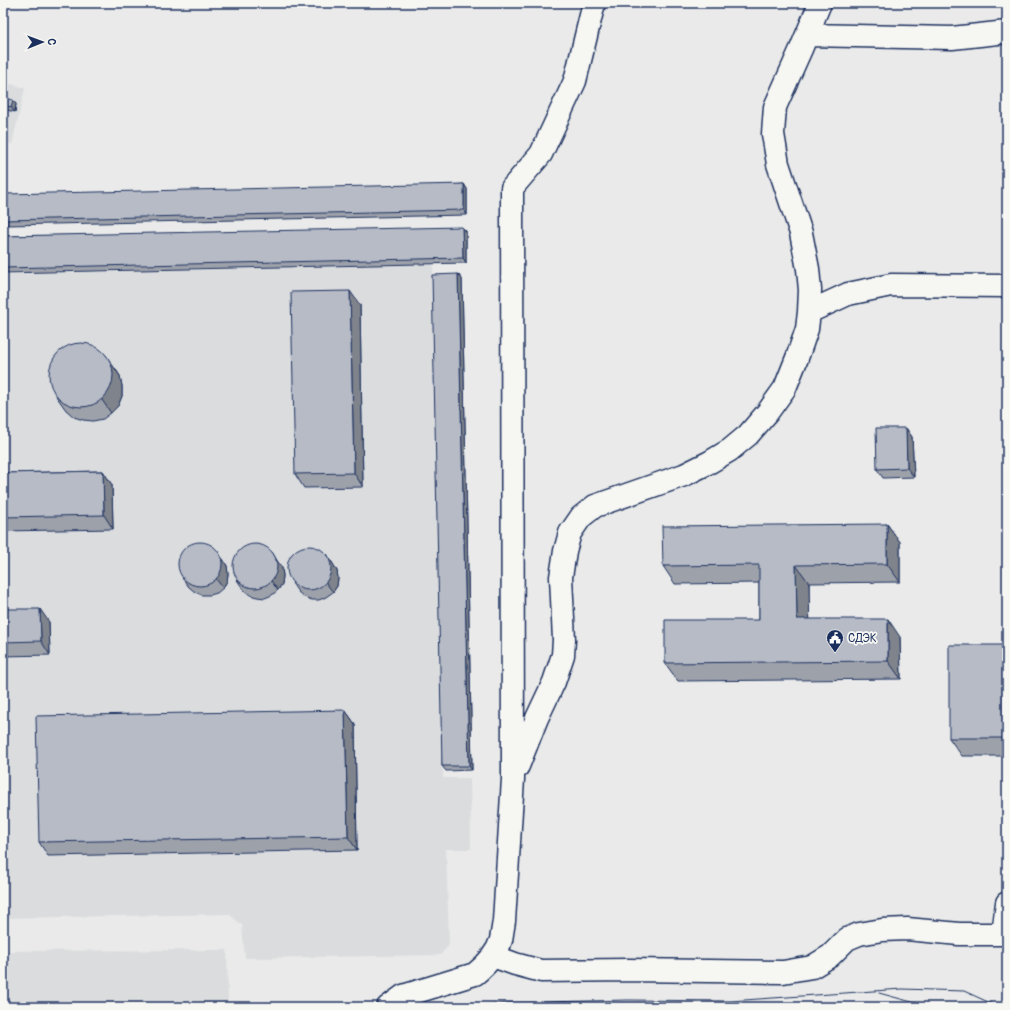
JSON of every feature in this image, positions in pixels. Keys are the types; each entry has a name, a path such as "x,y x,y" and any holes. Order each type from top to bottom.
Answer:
{"street":[{"path":"388,1007 403,996 475,974 493,956 501,942 504,921 513,779 512,188 541,154 575,81 594,3"},
{"path":"513,779 537,718 554,682 563,656 564,640 561,577 565,551 570,533 581,517 595,506 684,475 730,450 748,435 767,413 785,388 797,358 807,329 810,290 808,269 801,233 778,164 773,134 775,108 820,3"},
{"path":"807,35 952,38 1007,32"},
{"path":"809,312 848,294 891,285 1007,286"},
{"path":"493,956 541,971 628,970 783,972 812,967 830,956 847,939 859,934 882,930 907,929 959,934 1005,934 1007,904"}],"shaded area":[{"path":"3,82 25,88 12,144 3,142"},
{"path":"433,264 443,778 470,778 471,849 446,849 449,945 440,955 245,958 242,925 229,914 3,918 3,274"},
{"path":"227,950 228,1007 3,1007 3,951"}],"building":[{"path":"3,97 13,100 11,107 3,105"},
{"path":"464,184 464,210 5,220 4,194"},
{"path":"462,227 463,258 3,268 3,236"},
{"path":"458,274 469,766 442,766 432,275"},
{"path":"350,291 354,473 295,474 291,292"},
{"path":"81,343 93,345 104,352 111,363 113,375 111,387 104,398 93,405 81,407 69,405 58,398 51,387 49,375 51,363 58,352 69,345"},
{"path":"876,428 906,428 907,468 877,469"},
{"path":"103,471 104,515 3,517 3,473"},
{"path":"887,524 887,564 796,565 797,619 888,619 888,661 665,663 665,620 759,620 759,565 663,566 662,526"},
{"path":"196,542 204,542 216,548 222,560 222,568 216,580 204,586 196,586 184,580 178,568 178,560 184,548"},
{"path":"251,544 259,544 271,550 277,562 277,570 271,582 259,588 251,588 239,582 233,570 233,562 239,550"},
{"path":"305,546 313,546 325,552 331,564 331,572 325,584 313,590 305,590 293,584 287,572 287,564 293,552"},
{"path":"3,609 40,609 41,641 3,642"},
{"path":"949,645 1007,645 1007,738 949,738"},
{"path":"345,710 348,837 39,842 36,716"}],"tram line":[{"path":"456,1007 511,1003 627,1000 730,1001 902,989 964,991 999,1007"},
{"path":"879,993 919,1004 923,1007"}],"place":[{"name":"СДЭК","path":"835,653"}]}
